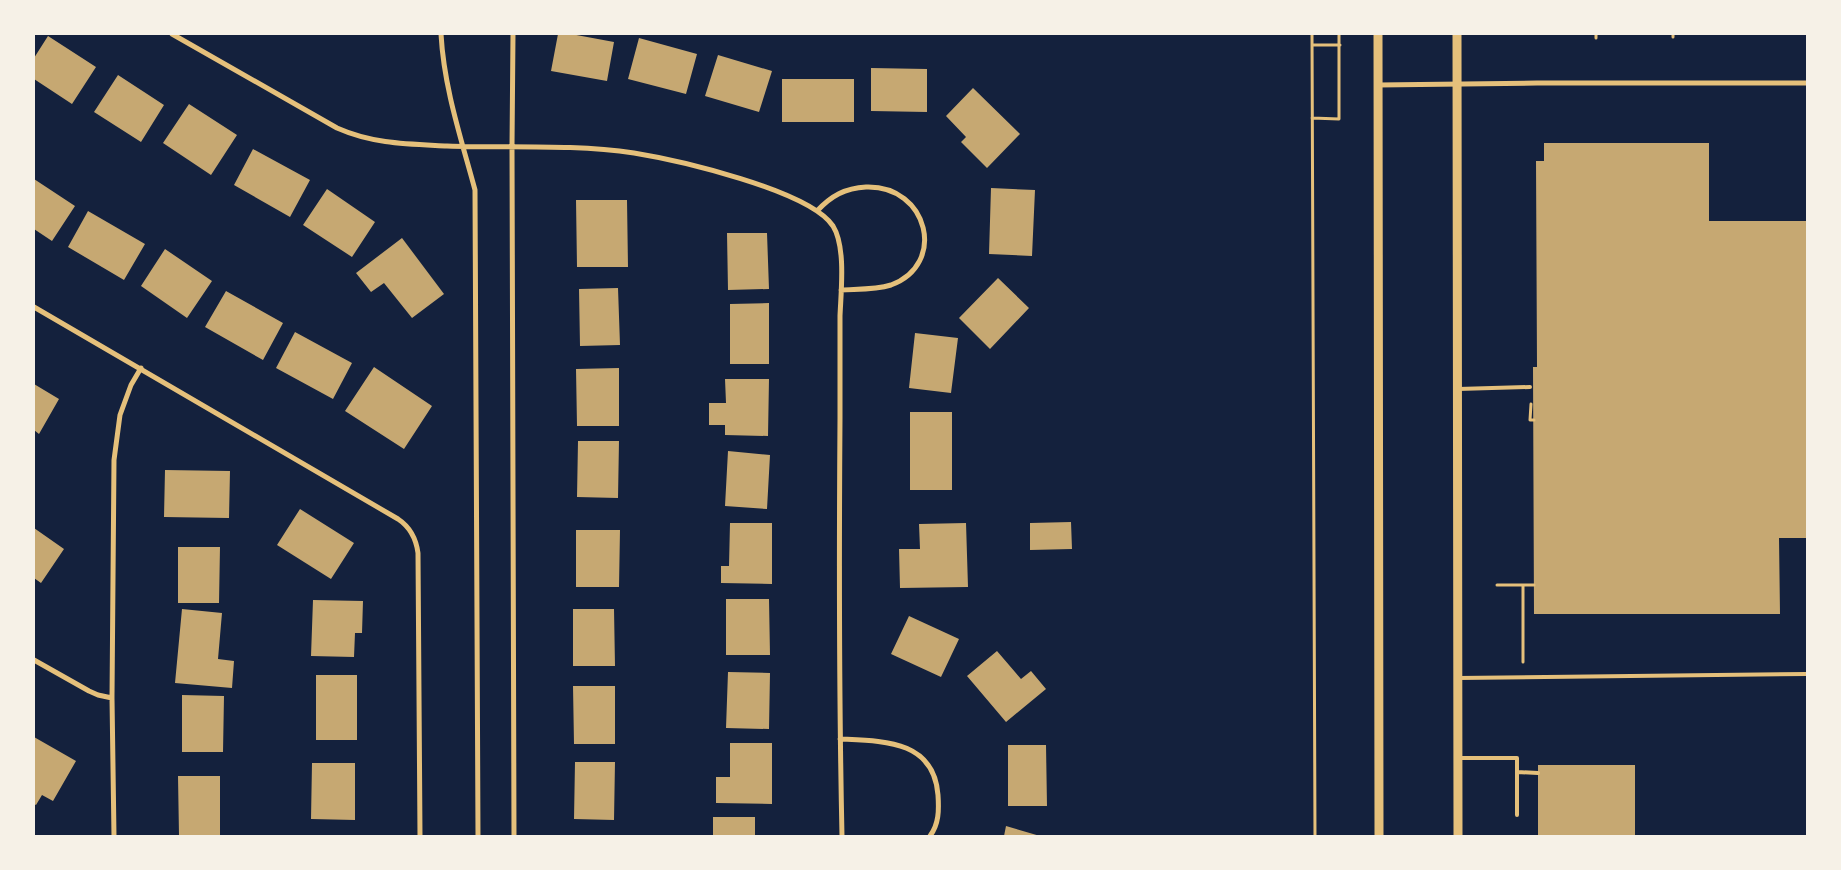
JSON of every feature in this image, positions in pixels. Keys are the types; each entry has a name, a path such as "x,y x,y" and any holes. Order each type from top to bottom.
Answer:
{"street":[{"path":"172,34 337,128 353,135 381,142 597,149 663,158 700,166 760,186 802,203 829,222 836,234 840,257 841,290 839,522 842,836"},
{"path":"441,34 446,81 475,190 478,836"},
{"path":"513,34 514,836"},
{"path":"1378,34 1379,836"},
{"path":"1457,34 1458,836"},
{"path":"1378,85 1807,83"},
{"path":"817,212 828,200 842,191 854,187 877,186 895,191 910,202 920,217 923,226 924,244 922,253 918,262 907,276 882,287 841,290"},
{"path":"34,307 398,519 410,530 417,545 418,553 420,836"},
{"path":"114,836 112,698 115,443 125,400 140,368"},
{"path":"34,660 85,689 98,695 112,698"},
{"path":"840,739 872,740 899,745 910,750 925,761 935,775 939,807 938,819 930,836"}],"lane":[{"path":"1458,389 1530,387"},
{"path":"1458,678 1807,674"},
{"path":"1458,758 1517,758 1517,815"},
{"path":"1517,772 1538,773"}],"path":[{"path":"1312,34 1315,836"},
{"path":"1312,118 1339,119 1339,34"},
{"path":"1312,45 1340,45"},
{"path":"1531,408 1530,420 1534,420"},
{"path":"1523,585 1523,651"},
{"path":"1497,586 1534,585"}],"building":[{"path":"558,34 571,34 614,42 607,81 551,71"},
{"path":"48,36 96,67 72,104 34,79 34,58"},
{"path":"639,38 697,54 686,94 628,79"},
{"path":"718,55 772,71 759,112 705,96"},
{"path":"871,68 927,69 927,112 871,111"},
{"path":"118,75 164,105 141,142 94,112"},
{"path":"782,79 854,79 854,122 782,122"},
{"path":"973,88 1020,134 987,168 961,142 966,137 946,116"},
{"path":"189,104 237,135 211,175 163,143"},
{"path":"1544,143 1709,143 1709,221 1807,221 1807,538 1779,538 1780,614 1534,614 1533,367 1537,367 1536,161 1544,161"},
{"path":"253,149 310,180 290,217 234,185"},
{"path":"34,179 75,206 52,241 34,229"},
{"path":"991,188 1035,190 1032,256 989,254"},
{"path":"327,189 375,222 352,257 303,225"},
{"path":"576,200 627,200 628,267 577,267"},
{"path":"88,211 145,244 124,280 68,247"},
{"path":"727,233 767,233 769,289 728,290"},
{"path":"402,238 444,294 412,318 384,283 371,292 356,273"},
{"path":"165,249 212,281 187,318 141,286"},
{"path":"998,278 1029,308 990,349 959,318"},
{"path":"618,288 620,345 580,346 579,289"},
{"path":"226,291 283,323 263,360 205,327"},
{"path":"769,303 769,364 730,364 730,304"},
{"path":"295,332 352,363 333,399 276,368"},
{"path":"915,333 958,338 951,393 909,388"},
{"path":"374,367 432,406 404,449 345,411"},
{"path":"619,368 619,426 577,426 576,369"},
{"path":"725,379 769,379 768,436 725,435 725,425 709,425 709,403 726,403"},
{"path":"34,384 59,399 39,434 34,430"},
{"path":"910,412 952,412 952,490 910,490"},
{"path":"578,441 619,441 618,498 577,497"},
{"path":"728,451 770,455 767,509 725,506"},
{"path":"165,470 230,471 229,518 164,517"},
{"path":"300,509 354,543 331,579 277,545"},
{"path":"1071,522 1072,549 1030,550 1030,523"},
{"path":"730,523 772,523 772,584 721,583 721,566 729,566"},
{"path":"966,523 968,587 900,588 899,549 920,549 919,524"},
{"path":"34,528 64,549 41,583 34,578"},
{"path":"576,530 620,530 619,587 576,587"},
{"path":"178,547 220,547 219,603 178,603"},
{"path":"726,599 769,599 770,655 726,655"},
{"path":"313,600 363,601 362,633 355,633 354,657 311,656"},
{"path":"182,609 222,613 218,659 234,661 232,688 175,683"},
{"path":"573,609 614,609 615,666 573,666"},
{"path":"909,616 959,639 941,677 891,654"},
{"path":"997,651 1021,679 1031,671 1046,689 1006,722 967,676"},
{"path":"728,672 770,673 769,729 726,728"},
{"path":"316,675 357,675 357,740 316,740"},
{"path":"573,686 615,686 615,744 574,744"},
{"path":"182,695 224,696 223,752 182,752"},
{"path":"34,737 76,761 53,801 42,795 36,805 34,804"},
{"path":"730,743 772,743 772,804 716,803 716,777 730,777"},
{"path":"1008,745 1046,745 1047,806 1008,806"},
{"path":"575,762 615,762 614,820 574,819"},
{"path":"312,763 355,763 355,820 311,819"},
{"path":"1538,765 1635,765 1635,836 1538,836"},
{"path":"178,776 220,776 220,836 179,836"},
{"path":"713,817 755,817 755,836 713,836"},
{"path":"1006,826 1040,836 1004,836"}]}
